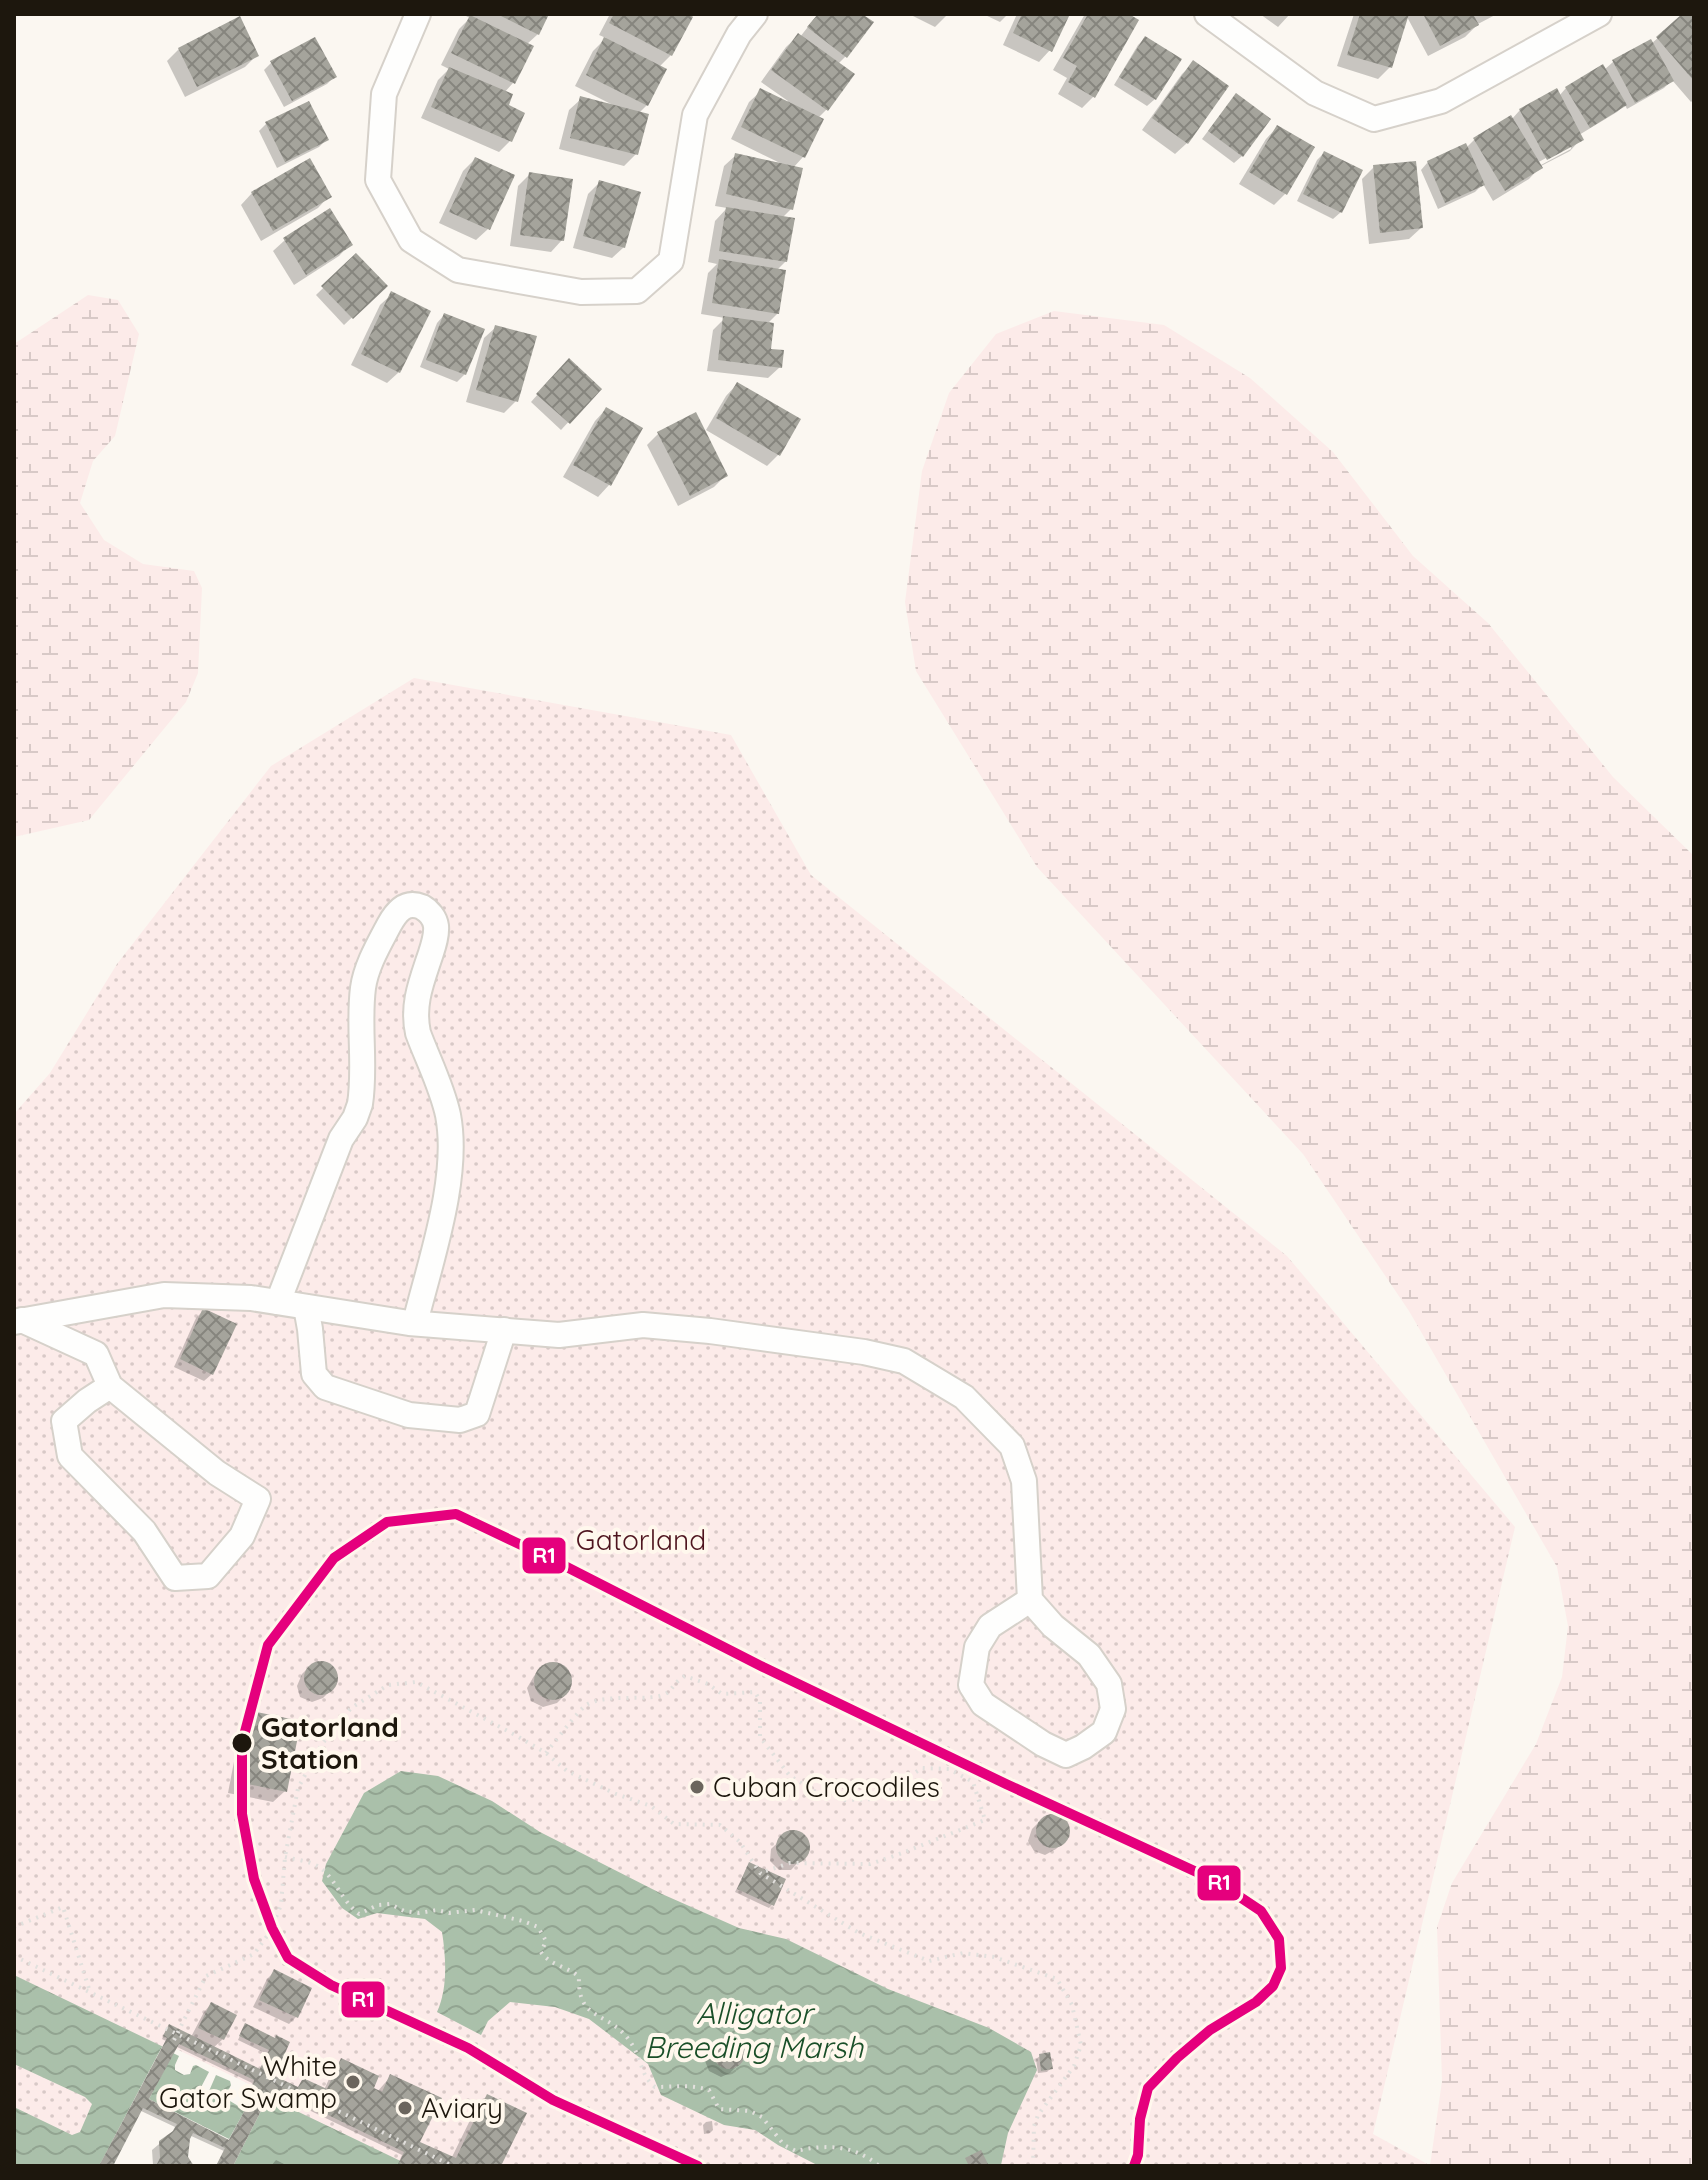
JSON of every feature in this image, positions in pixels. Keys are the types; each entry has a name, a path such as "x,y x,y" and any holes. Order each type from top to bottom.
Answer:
{"street":[{"path":"418,14 384,94 378,180 411,240 458,270 581,292 637,291 671,261 695,115 739,34 755,14"},
{"path":"1207,14 1315,93 1374,119 1441,101 1599,14"},
{"path":"278,1302 341,1139 360,1104 362,1009 370,964 400,909 410,904 418,905 427,910 436,924 435,940 415,1001 415,1020 448,1115 451,1149 439,1226 415,1323"},
{"path":"18,1321 164,1295 251,1298 415,1323 559,1335 643,1325 710,1331 904,1361 964,1397 1012,1446 1024,1481 1030,1600 1053,1626 1089,1655 1109,1684 1113,1709 1104,1732 1066,1755 1043,1744 983,1704 971,1685 977,1647 990,1626 1030,1600"},
{"path":"306,1307 314,1374 325,1387 409,1415 460,1420 477,1414 504,1330"},
{"path":"18,1321 96,1354 110,1386 217,1473 258,1499 242,1536 208,1576 175,1578 144,1531 70,1456 64,1421 110,1386"}],"path":[{"path":"546,1753 587,1705 615,1697 654,1697 667,1693 675,1681 685,1676 708,1684 722,1694 755,1692 760,1701 760,1737 790,1776 816,1792 845,1800 875,1799 922,1768 949,1769 973,1782 985,1820 870,1864 790,1863 760,1873"},
{"path":"174,2040 206,1976 254,1954 270,1932 281,1905 285,1857 298,1788 322,1744 351,1708 388,1685 416,1682 546,1753 567,1771 651,1806 674,1824 720,1825 740,1842 760,1873 859,1933 929,1961 963,1953 994,1957 1057,1979 1072,2005 1081,2045 1074,2066 1038,2115 1034,2126 1033,2166"},
{"path":"285,1857 312,1863 324,1870 348,1906 359,1914 378,1905 390,1904 404,1911 419,1913 475,1910 538,1927 546,1941 541,1952 545,1958 572,1970 579,1977 584,2007 619,2028 630,2041 639,2056 647,2082 655,2087 687,2085 709,2090 719,2109 750,2111 762,2117 784,2145 796,2151 813,2147 845,2148 869,2157 879,2166"},
{"path":"14,1927 63,1907 90,1992"},
{"path":"14,1956 453,2166"},
{"path":"264,2086 268,2078"}],"green space":[{"path":"88,295 118,300 139,334 115,436 93,461 80,503 104,540 143,564 194,571 202,588 198,673 186,702 89,820 14,837 14,344"},
{"path":"1054,311 1164,325 1250,378 1333,452 1413,556 1488,623 1613,777 1694,856 1694,2166 1430,2166 1442,2081 1437,1927 1452,1883 1536,1744 1562,1677 1568,1626 1557,1567 1409,1311 1303,1154 1037,867 916,671 905,602 922,471 949,393 996,334"},
{"name":"Gatorland","path":"414,678 731,735 811,875 1287,1256 1515,1527 1373,2134 1431,2166 14,2166 14,1114 50,1073 117,964 271,766"}],"water":[{"name":"Alligator Breeding Marsh","path":"401,1771 438,1776 492,1801 540,1832 662,1894 739,1928 786,1939 888,1989 989,2028 1031,2052 1037,2070 1008,2133 1001,2165 819,2166 755,2130 724,2125 661,2095 648,2064 589,2019 555,2007 510,2002 488,2021 481,2035 437,2012 445,1973 442,1932 425,1919 377,1913 358,1919 342,1908 322,1881 326,1864 364,1793"},
{"path":"14,1975 411,2166 14,2166 14,2107 72,2135 80,2132 92,2104 85,2097 14,2064"}],"pier":[{"path":"164,2043 253,2086 272,2099 262,2109 233,2166 99,2166","holes":["173,2053 179,2056 175,2070 184,2075 190,2074 196,2065 209,2072 198,2093 200,2100 206,2098 216,2075 230,2081 227,2093 230,2101 245,2110 229,2139 149,2099"]}],"building":[{"path":"497,14 549,14 539,35"},
{"path":"614,14 687,14 693,17 672,56 609,23"},
{"path":"818,14 862,14 874,22 847,58 807,27"},
{"path":"1022,14 1070,14 1052,52 1013,33"},
{"path":"1088,14 1129,14 1139,20 1095,98 1068,82 1077,66 1063,58"},
{"path":"1360,14 1409,14 1392,68 1347,55"},
{"path":"1423,14 1473,14 1479,25 1440,46"},
{"path":"1682,14 1694,14 1694,81 1656,37"},
{"path":"470,15 534,46 515,84 451,53"},
{"path":"240,16 259,56 197,87 178,48"},
{"path":"798,33 855,74 828,111 771,70"},
{"path":"1145,36 1182,59 1156,100 1119,77"},
{"path":"315,37 337,77 292,101 270,61"},
{"path":"604,37 667,69 648,106 586,75"},
{"path":"1651,39 1674,81 1635,103 1612,60"},
{"path":"1193,60 1229,86 1188,144 1152,118"},
{"path":"1603,64 1627,105 1590,128 1565,87"},
{"path":"449,67 513,94 509,105 525,113 512,142 431,107"},
{"path":"760,88 824,119 805,158 741,127"},
{"path":"1557,88 1584,140 1547,160 1519,109"},
{"path":"1236,93 1271,119 1243,157 1208,131"},
{"path":"580,96 649,114 638,155 570,138"},
{"path":"309,101 329,140 285,162 265,122"},
{"path":"1511,115 1543,168 1505,191 1473,138"},
{"path":"1277,125 1315,147 1287,195 1249,172"},
{"path":"1466,143 1485,185 1445,203 1427,161"},
{"path":"1324,151 1363,170 1342,213 1303,194"},
{"path":"735,153 803,168 793,210 726,194"},
{"path":"475,157 515,175 490,230 449,212"},
{"path":"310,158 332,197 273,231 251,192"},
{"path":"1416,161 1423,228 1380,233 1373,165"},
{"path":"529,172 573,179 564,241 520,235"},
{"path":"599,180 641,192 625,248 583,236"},
{"path":"726,207 795,218 787,262 719,251"},
{"path":"330,208 353,245 306,275 283,238"},
{"path":"356,253 388,286 353,319 321,286"},
{"path":"719,259 786,270 779,314 712,303"},
{"path":"391,291 431,311 400,373 361,354"},
{"path":"444,313 485,329 466,375 426,360"},
{"path":"723,316 774,323 771,349 784,350 782,368 718,360"},
{"path":"495,325 537,336 518,402 476,390"},
{"path":"569,358 602,389 570,424 536,394"},
{"path":"737,382 801,419 780,456 716,418"},
{"path":"606,407 643,428 611,486 573,465"},
{"path":"696,412 728,476 690,496 657,432"},
{"path":"203,1308 237,1324 213,1375 180,1359"},
{"path":"321,1661 333,1666 338,1678 333,1690 321,1695 309,1690 304,1678 309,1666"},
{"path":"553,1662 566,1668 572,1681 566,1694 553,1700 540,1694 534,1681 540,1668"},
{"path":"252,1711 301,1721 287,1792 238,1782"},
{"path":"1053,1814 1065,1819 1070,1831 1065,1843 1053,1848 1041,1843 1036,1831 1041,1819"},
{"path":"793,1830 805,1835 810,1847 805,1859 793,1864 781,1859 776,1847 781,1835"},
{"path":"749,1862 786,1879 774,1906 737,1889"},
{"path":"274,1969 312,1988 298,2018 259,2000"},
{"path":"211,2002 237,2015 224,2040 198,2028"},
{"path":"245,2023 290,2042 275,2076 298,2087 303,2078 327,2089 341,2058 379,2076 374,2088 382,2092 390,2074 442,2098 420,2142 456,2158 487,2094 527,2113 501,2166 405,2166 399,2163 404,2152 287,2095 283,2105 272,2099 262,2109 233,2166 216,2166 225,2148 193,2133 188,2157 194,2166 156,2166 160,2158 159,2141 177,2124 143,2108 113,2166 99,2166 167,2038 163,2036 169,2024 260,2069 269,2050 239,2036","holes":["179,2044 254,2080 249,2102 229,2140 149,2099"]},
{"path":"729,2037 740,2042 745,2053 740,2064 729,2069 718,2064 713,2053 718,2042"},
{"path":"1050,2052 1053,2069 1041,2071 1039,2054"},
{"path":"981,2150 989,2166 969,2166 965,2158"}],"transit line":[{"name":"R1","path":"698,2166 553,2100 468,2048 331,1985 288,1958 272,1928 254,1879 242,1814 242,1743 268,1645 334,1558 387,1522 456,1514 763,1667 1216,1881 1261,1911 1279,1939 1281,1968 1273,1986 1256,2002 1210,2030 1148,2088 1134,2166"}],"place":[{"name":"Gatorland Station","path":"242,1743"},
{"name":"Cuban Crocodiles","path":"697,1787"},
{"name":"White Gator Swamp","path":"353,2082"},
{"name":"Aviary","path":"405,2108"}]}
